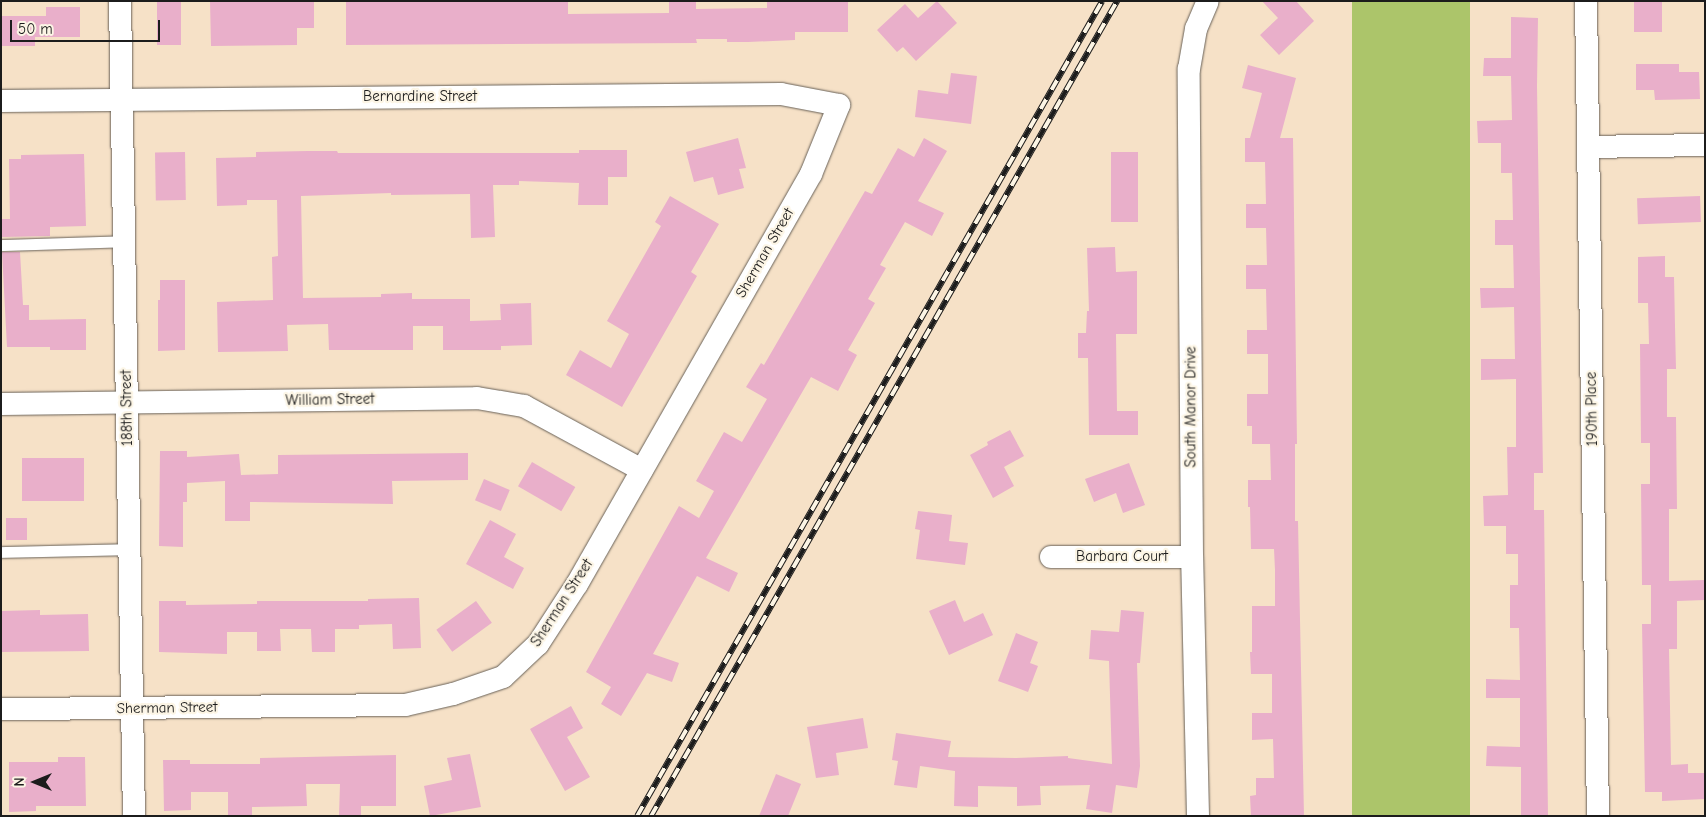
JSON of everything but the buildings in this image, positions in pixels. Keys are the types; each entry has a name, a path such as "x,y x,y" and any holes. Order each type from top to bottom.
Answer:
{"street":[{"name":"188th Street","path":"120,1 126,241 126,403 134,816"},
{"name":"South Manor Drive","path":"1198,816 1192,557 1189,69 1196,29 1208,1"},
{"name":"190th Place","path":"1586,1 1598,816"},
{"name":"Bernardine Street","path":"1,101 781,94 839,105"},
{"name":"Sherman Street","path":"1,709 405,705 453,694 503,676 538,644 577,584 811,174 839,105"},
{"path":"1588,147 1705,145"},
{"name":"William Street","path":"1,404 477,398 524,406 642,470"},
{"name":"Barbara Court","path":"1051,556 1192,557"}],"lane":[{"path":"1,244 126,241"},
{"path":"1,552 130,549"}],"green space":[{"path":"1352,1 1470,1 1470,816 1352,816"}],"railway":[{"path":"637,816 1102,1"},
{"path":"651,816 1117,1"}]}
